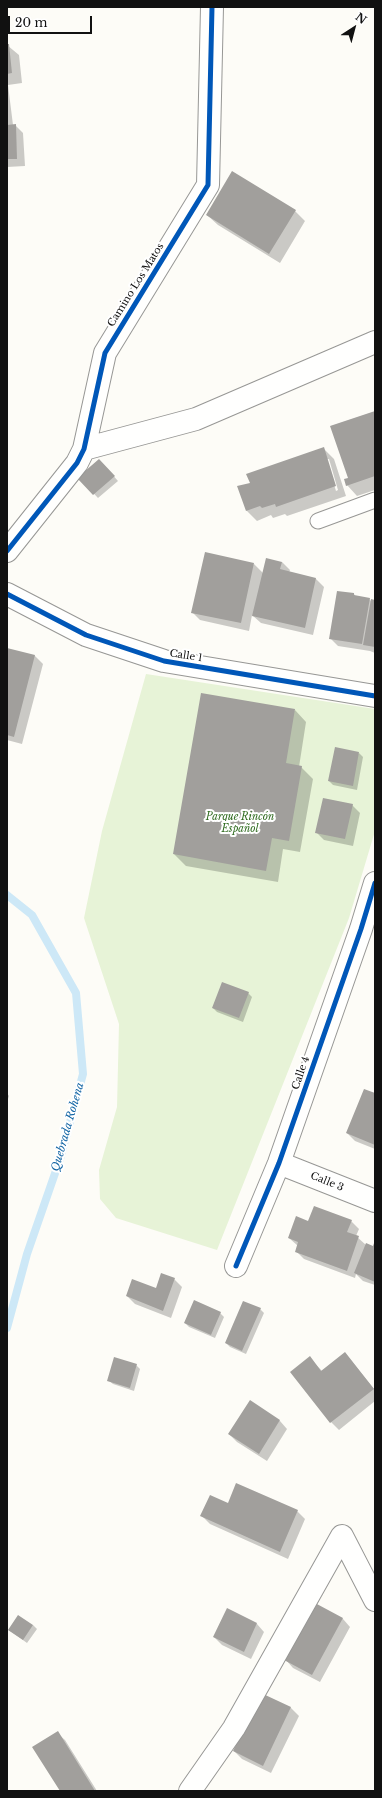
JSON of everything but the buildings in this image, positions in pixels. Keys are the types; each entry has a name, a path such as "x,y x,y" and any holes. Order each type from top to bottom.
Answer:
{"street":[{"name":"Camino Los Matos","path":"7,551 77,463 84,449 105,352 208,185 212,7"},
{"path":"84,449 196,420 375,342"},
{"name":"Calle 1","path":"7,594 86,635 164,661 375,696"},
{"name":"Calle 4","path":"236,1266 279,1163 368,932 375,883"},
{"name":"Calle 3","path":"279,1163 375,1201"},
{"path":"190,1791 234,1728 342,1536 375,1600"}],"lane":[{"path":"318,521 375,500"}],"green space":[{"name":"Parque Rincón Español","path":"146,674 375,709 375,831 349,918 217,1250 116,1218 100,1199 99,1170 117,1107 119,1024 84,918 102,831"}],"waterway":[{"name":"Quebrada Rohena","path":"7,895 32,915 76,993 83,1074 60,1159 27,1254 7,1328"}],"cycle path":[{"path":"7,551 77,463 84,449 105,353 208,185 212,7"},
{"path":"7,594 86,635 164,661 375,696"},
{"path":"236,1266 279,1163 361,929 375,883"}]}
